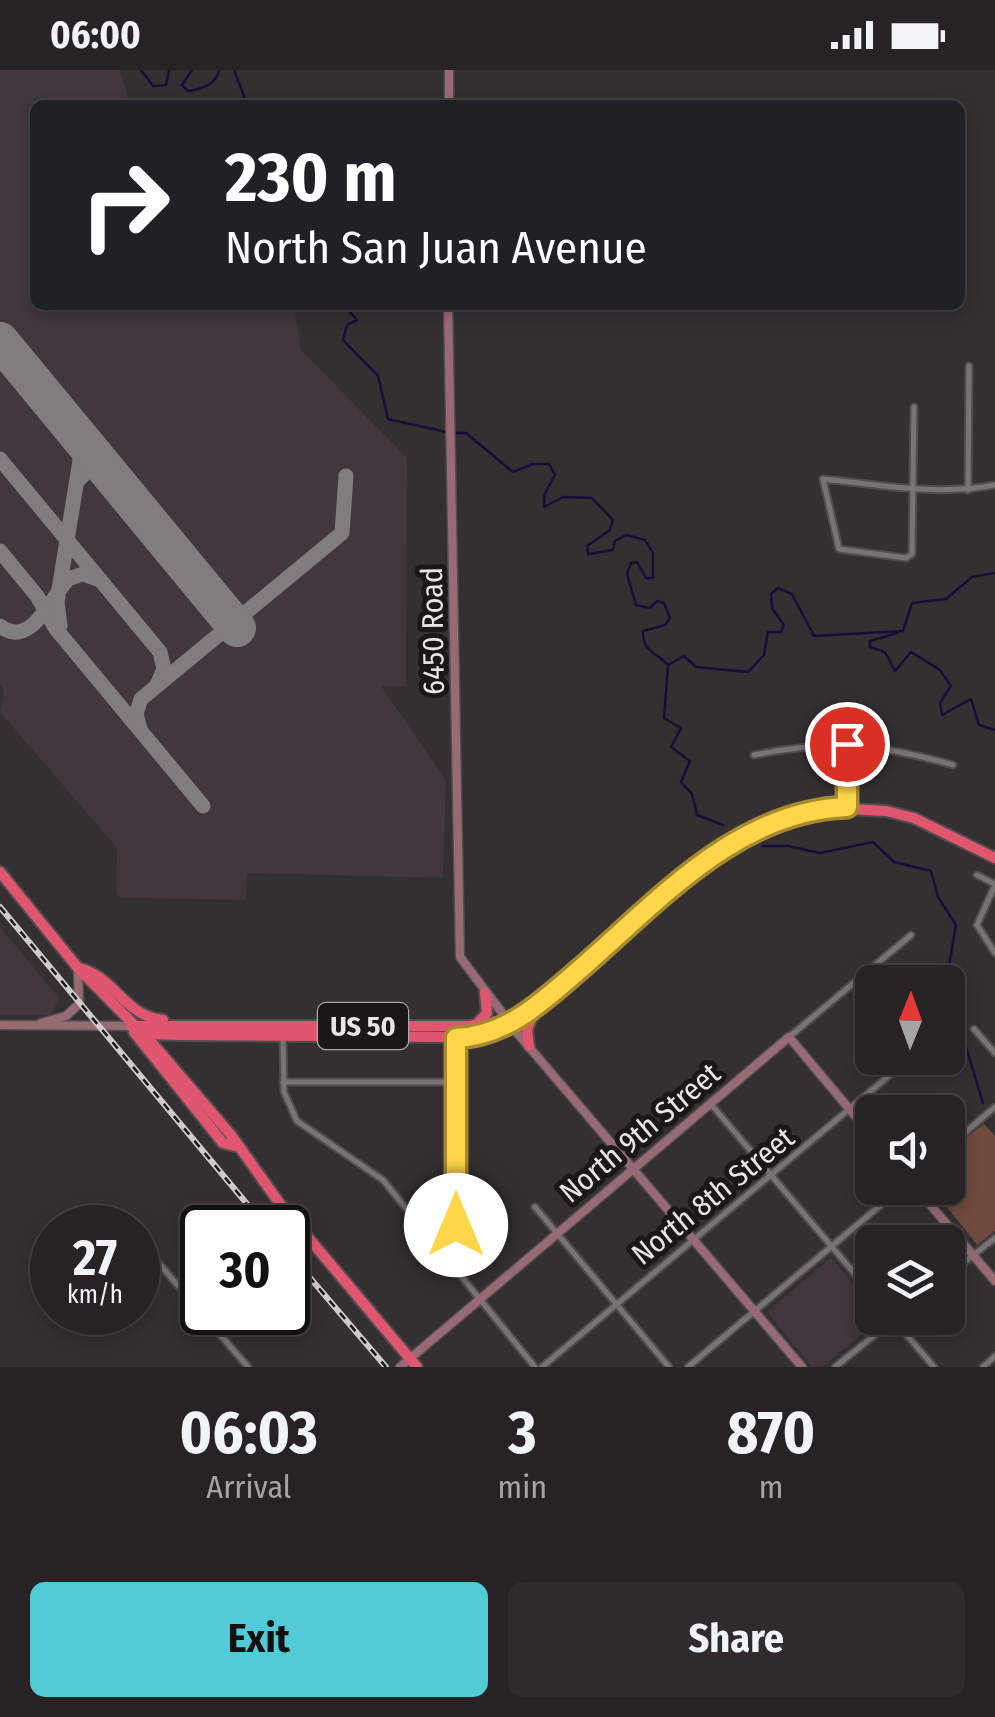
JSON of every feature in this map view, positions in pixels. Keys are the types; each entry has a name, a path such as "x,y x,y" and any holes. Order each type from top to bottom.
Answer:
{"highway":[{"name":"US 50","path":"0,872 131,1026 150,1034 456,1038 497,1032 537,1006 744,833 798,812 847,807 900,813 995,858"},
{"name":"US 50","path":"78,968 99,973 130,1008 148,1018 215,1024"},
{"path":"474,1025 487,1013 485,993"},
{"path":"529,1046 527,1030 537,1006"},
{"name":"US 50","path":"131,1026 510,1022"},
{"path":"131,1026 153,1044 202,1100 235,1146 414,1363"},
{"path":"131,1026 138,1042 223,1142 235,1146"},
{"path":"180,1034 170,1042 170,1057 199,1090 202,1100"}],"street":[{"path":"449,70 449,100"},
{"name":"6450 Road","path":"448,310 460,957 485,993"},
{"path":"968,490 969,366"},
{"path":"914,407 913,489 910,557 838,548 823,478 913,489 968,490 995,485"},
{"path":"847,807 848,710"},
{"path":"754,755 799,746 847,744 893,747 953,765"},
{"path":"978,875 995,885 976,925 995,953"},
{"name":"North 9th Street","path":"400,1367 414,1363 477,1299 911,934"},
{"path":"36,1025 66,1016 79,1004 78,968"},
{"path":"485,993 802,1367"},
{"path":"0,1025 131,1026"},
{"path":"974,1029 995,1054"},
{"path":"283,1034 283,1082 297,1121 383,1180 477,1299 538,1367"},
{"path":"788,1036 855,1115"},
{"path":"456,1038 456,1272"},
{"name":"North 8th Street","path":"538,1367 772,1177 890,1075"},
{"path":"283,1082 456,1082"},
{"path":"710,1103 855,1274"},
{"path":"965,1134 995,1108"},
{"path":"688,1367 881,1205"},
{"path":"930,1205 995,1281"},
{"path":"535,1207 668,1367"},
{"path":"965,1263 995,1238"},
{"path":"160,1265 248,1367"},
{"path":"835,1367 874,1335"},
{"path":"908,1335 934,1367"},
{"path":"982,1367 995,1356"}],"shaded area":[{"path":"0,70 120,70 129,100 30,100 30,310 295,310 301,350 407,458 406,686 381,686 446,780 443,878 247,873 246,900 121,898 116,894 117,848 0,712 4,690 0,685"},
{"path":"0,927 60,999 50,1015 0,1015"},
{"path":"984,1124 995,1136 995,1231 977,1245 945,1205 965,1205 965,1139"},
{"path":"831,1258 855,1286 855,1335 861,1335 822,1367 812,1367 767,1312"}],"waterway":[{"path":"141,70 153,86 166,85 169,70"},
{"path":"192,70 182,85 188,91 212,83 219,70"},
{"path":"234,70 244,100"},
{"path":"348,310 357,320 347,325 343,340 378,376 388,419 446,432"},
{"path":"454,433 466,433 513,472 533,464 549,464 555,475 544,495 544,507 563,497 592,498 613,520 610,530 587,546 588,554 613,550 615,541 626,535 645,540 653,553 653,578 646,578 637,562 631,563 627,574 636,605 650,608 657,601 664,603 670,618 665,625 643,631 647,648 668,665"},
{"path":"903,631 912,603 946,599 972,577 995,573"},
{"path":"668,665 684,656 696,667 748,672 764,655 768,632 781,632 784,625 772,608 771,594 778,588 792,594 814,636 903,631"},
{"path":"897,633 870,641 870,647 885,652 895,671 911,652 940,670 951,686 940,703 942,715 971,699 979,725 995,730"},
{"path":"668,666 664,718 681,728 671,747 690,761 681,782 692,794 697,815 723,825"},
{"path":"763,846 788,846 820,853 873,842 894,862 931,871 938,897 956,925 949,966 963,1037 983,1103"}],"taxiway":[{"path":"60,626 57,602 82,448 77,434"},
{"path":"0,459 160,652 164,669 157,685"},
{"path":"77,482 90,468 112,477"},
{"path":"140,729 136,714 141,699 342,533 346,476"},
{"path":"0,551 37,596 56,629 203,806"},
{"path":"0,626 11,632 21,631 40,618 68,579 83,574 97,579"}],"runway":[{"path":"0,341 237,628"}],"railway":[{"path":"0,907 248,1205"},
{"path":"310,1278 386,1367"}],"route":[{"path":"456,1225 456,1038 497,1032 537,1006 744,833 798,812 847,807 847,744"}]}
